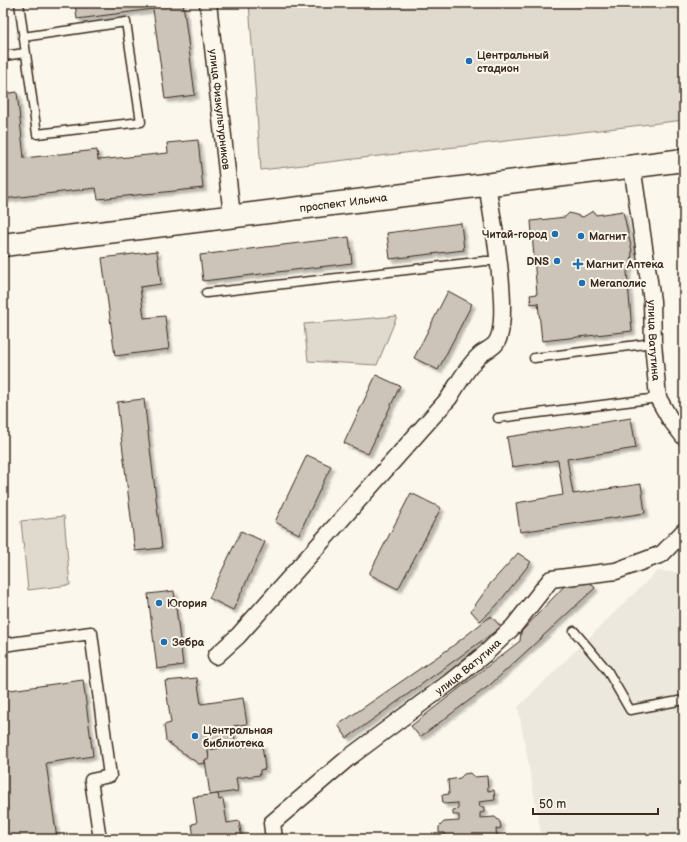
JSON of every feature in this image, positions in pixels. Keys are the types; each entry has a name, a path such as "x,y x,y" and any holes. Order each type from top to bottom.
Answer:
{"main road":[{"name":"проспект Ильича","path":"3,245 684,160"}],"street":[{"name":"улица Физкультурников","path":"208,3 232,216"},
{"name":"улица Ватутина","path":"632,166 652,301 653,343 658,398 670,419 684,437"},
{"path":"216,656 238,636 448,398 479,356 496,344 502,329 503,313 488,185"},
{"name":"улица Ватутина","path":"274,839 272,822 347,759 486,653 514,626 551,579 616,571 656,557 662,554 684,531"},
{"path":"3,645 91,633 110,776 91,780 100,839"}],"lane":[{"path":"19,3 37,134 141,122 126,22 24,37"},
{"path":"3,56 25,53"},
{"path":"206,292 477,262 498,261"},
{"path":"534,358 653,343"},
{"path":"498,418 658,398"},
{"path":"574,631 607,670 630,710 684,700"}],"shaded area":[{"name":"Центральный стадион","path":"249,3 684,3 684,120 261,170"},
{"path":"397,316 377,365 308,361 304,324"},
{"path":"64,516 70,585 28,590 21,521"},
{"path":"657,571 684,573 684,839 542,839 518,707"}],"building":[{"path":"75,3 183,3 195,95 165,99 153,9 77,19"},
{"path":"17,92 24,158 97,150 98,160 168,153 167,143 198,140 203,188 98,199 96,188 3,199 3,94"},
{"name":"Мегаполис","path":"593,211 596,215 623,211 632,251 631,265 627,272 632,331 542,341 538,303 531,304 530,295 537,294 531,221 565,217 569,213 583,217"},
{"path":"461,223 464,250 390,259 387,233"},
{"path":"349,237 352,263 203,281 200,255"},
{"path":"157,251 161,284 140,287 144,318 165,316 169,349 115,356 102,258"},
{"path":"448,291 472,304 438,370 414,358"},
{"path":"684,312 684,347 679,313"},
{"path":"376,375 400,386 368,454 344,443"},
{"path":"144,399 162,548 135,551 117,402"},
{"path":"631,418 636,448 567,459 573,494 641,484 645,513 520,532 516,503 563,495 558,460 512,467 507,437"},
{"path":"307,455 331,466 299,534 275,522"},
{"path":"411,493 441,508 398,589 369,574"},
{"path":"241,531 265,542 233,610 209,598"},
{"path":"518,553 531,562 497,605 480,621 471,611 490,584"},
{"path":"587,579 595,588 490,685 420,737 411,726 520,641 521,632 568,582 575,585"},
{"path":"174,591 183,665 157,669 148,594"},
{"path":"491,616 501,627 347,738 338,725 450,648"},
{"path":"197,678 201,704 243,698 247,724 233,726 235,743 220,745 220,748 208,750 209,760 205,760 205,763 199,764 166,741 164,725 171,723 165,681"},
{"path":"83,680 93,756 46,763 57,839 3,839 3,691"},
{"path":"235,743 236,748 262,744 265,769 260,770 260,775 236,778 238,791 210,795 205,760 209,760 208,750 220,748 220,745"},
{"path":"470,773 474,777 487,776 488,791 494,790 495,800 479,802 480,807 484,807 484,812 480,813 480,818 495,817 500,822 501,828 496,829 497,839 445,839 445,833 439,833 439,827 444,822 459,821 459,815 453,815 453,810 458,809 458,803 443,804 442,795 449,794 448,780 460,778 464,774"},
{"path":"218,794 219,800 223,799 227,823 239,821 242,839 194,839 192,824 197,823 193,797"}],"place":[{"name":"Центральный стадион","path":"469,61"},
{"name":"Читай-город","path":"555,234"},
{"name":"Магнит","path":"581,236"},
{"name":"DNS","path":"557,261"},
{"name":"Магнит Аптека","path":"578,264"},
{"name":"Мегаполис","path":"582,283"},
{"name":"Югория","path":"159,603"},
{"name":"Зебра","path":"164,642"},
{"name":"Центральная библиотека","path":"195,736"}]}
